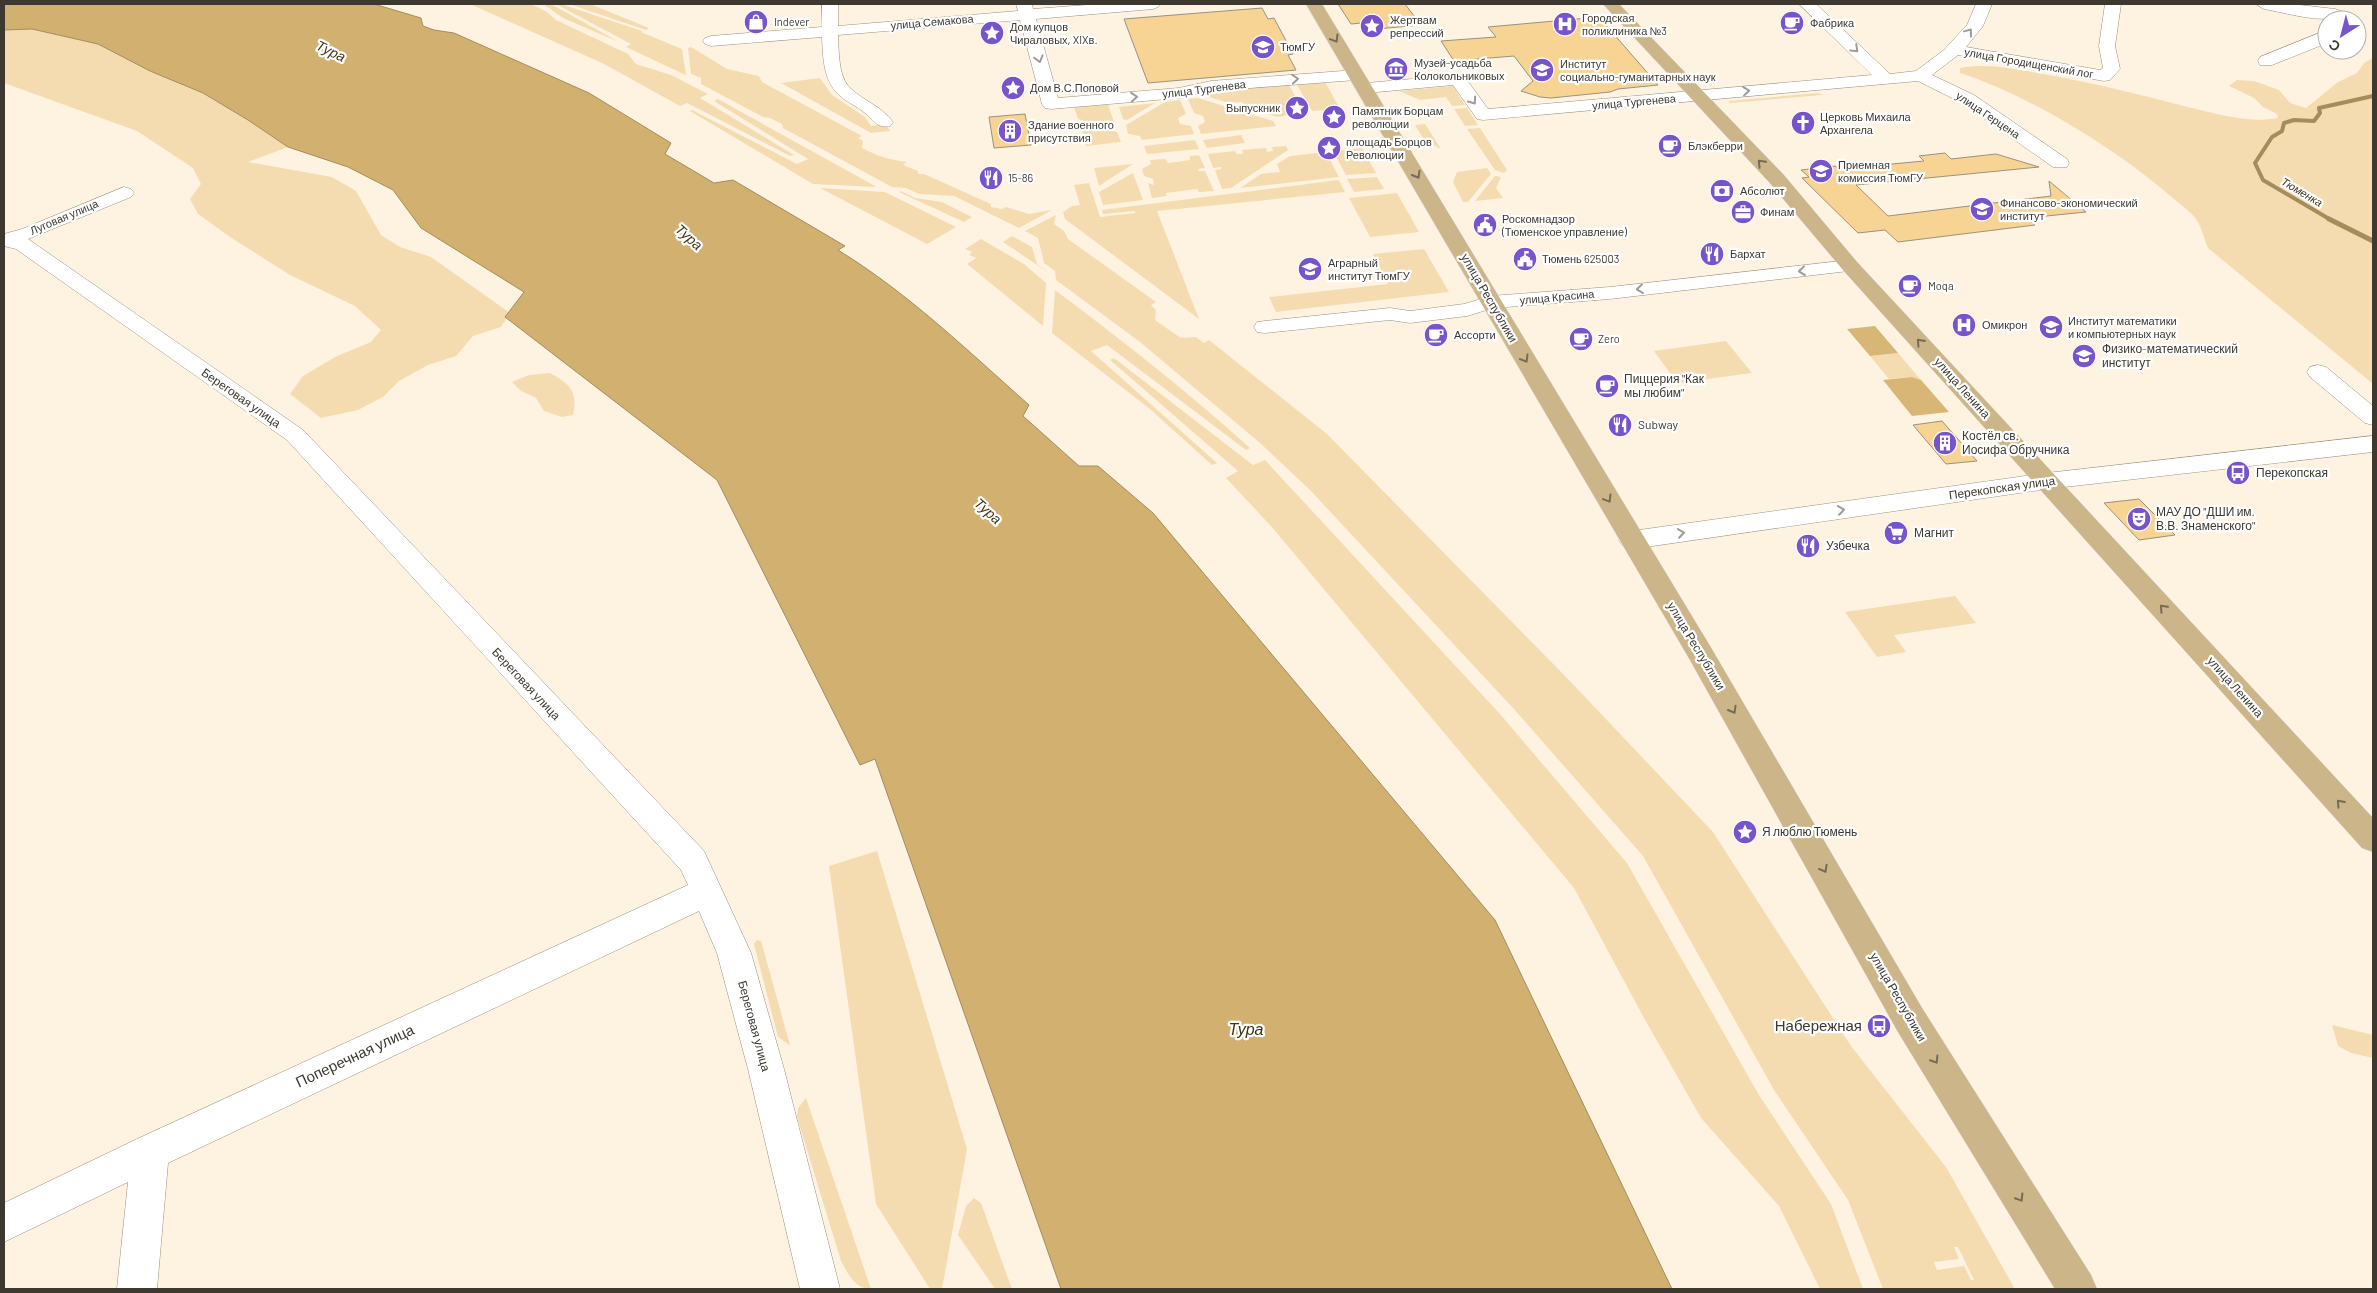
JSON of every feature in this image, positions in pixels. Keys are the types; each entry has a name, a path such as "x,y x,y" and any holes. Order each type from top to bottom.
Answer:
{"main road":[{"name":"улица Республики","path":"1314,4 1700,653 1910,1020 2077,1289"},
{"name":"улица Ленина","path":"1611,4 1776,178 1850,266 2373,839"}],"street":[{"path":"830,4 833,74 843,91 874,108 884,122"},
{"name":"улица Семакова","path":"711,41 831,31 1025,9 1153,4"},
{"path":"1807,4 1885,78"},
{"path":"1920,76 1955,50 1977,22 1984,4"},
{"name":"улица Городищенский лог","path":"1955,50 2104,76 2112,69 2107,46 2113,4"},
{"path":"2264,4 2317,13"},
{"name":"улица Тургенева","path":"1025,9 1051,104 1179,93 1211,86 1458,80 1483,115 1920,76"},
{"path":"2266,61 2317,41"},
{"name":"улица Герцена","path":"1920,76 1968,99 2029,144 2060,162"},
{"name":"Луговая улица","path":"4,240 29,233 124,192"},
{"name":"Береговая улица","path":"4,240 24,244 295,435 693,861 734,953 766,1069 820,1289"},
{"name":"улица Красина","path":"1265,327 1390,314 1410,317 1467,310 1491,302 1610,293 1850,266"},
{"path":"2318,372 2373,418"},
{"name":"Перекопская улица","path":"1632,540 2047,481 2373,444"},
{"name":"Поперечная улица","path":"4,1223 150,1152 708,891"},
{"path":"137,1289 150,1152"}],"shaded area":[{"path":"470,4 531,4 547,12 556,20 628,54 636,64 671,75 708,94 700,98 794,155 790,156 687,103 680,106 604,64"},
{"path":"543,4 551,4 619,42 563,18"},
{"path":"556,4 642,31 682,49 686,75 694,79 626,47 631,44"},
{"path":"569,4 590,4 649,28 646,30"},
{"path":"32,29 98,44 150,71 203,93 288,147 248,162 332,177 356,191 381,235 400,247 431,257 510,313 501,327 473,336 456,356 428,365 399,381 383,397 358,410 321,418 290,394 303,376 337,356 371,342 381,330 355,306 290,275 198,214 190,199 201,184 193,168 137,131 4,83 4,30"},
{"path":"691,47 727,69 759,76 762,82 862,136 858,138 863,141 862,148 884,157 907,162 903,165 918,171 918,174 924,174 991,204 991,207 1002,209 1006,207 1029,214 1052,210 1019,228 954,196 919,194 906,188 892,187 783,128 782,124 763,117 701,84 701,78 691,74 688,48"},
{"path":"2373,58 2373,384 2208,248 2194,216 2152,180 2073,126 2016,96 1960,73 1960,68 1980,66 2012,69 2096,84 2207,112 2254,120 2278,118 2277,114 2263,107 2254,98 2229,86 2237,80 2254,81 2279,90 2290,103 2306,108 2338,82 2357,73 2364,63"},
{"path":"820,78 832,95 865,117 871,126 886,124 890,131 871,133 781,83"},
{"path":"1325,82 1340,109 1312,111 1297,85"},
{"path":"1289,85 1304,112 1277,117 1246,108 1242,102 1228,103 1203,95 1208,91"},
{"path":"1453,86 1465,105 1452,106 1446,97 1420,100 1399,91"},
{"path":"1819,93 1822,95 1730,103 1728,101"},
{"path":"1198,98 1224,106 1228,113 1243,112 1273,121 1276,126 1201,134 1198,126 1205,122 1203,116 1194,113 1188,99"},
{"path":"718,99 875,187 813,184 690,111 692,110 797,164 808,159 714,101"},
{"path":"1180,100 1186,114 1178,118 1180,124 1191,126 1194,134 1142,140 1140,136 1128,134 1126,125 1165,102"},
{"path":"1155,103 1127,120 1123,119 1119,107"},
{"path":"1108,104 1116,128 1078,119 1074,107"},
{"path":"1467,108 1478,125 1465,126 1454,109"},
{"path":"1080,124 1117,132 1121,142 1086,146"},
{"path":"1425,124 1441,149 1425,141 1415,125"},
{"path":"1480,128 1507,170 1504,173 1495,170 1467,129"},
{"path":"1241,135 1245,143 1207,148 1203,140"},
{"path":"1195,140 1199,149 1147,154 1144,146"},
{"path":"1286,146 1288,150 1231,188 1222,189 1215,170 1221,169 1221,167 1213,168 1208,154 1235,151 1237,154 1243,154 1242,150 1266,148 1267,152 1273,151 1272,147"},
{"path":"1362,148 1376,173 1346,175 1333,151"},
{"path":"1326,152 1339,177 1240,188 1261,174 1280,172 1277,164 1290,156"},
{"path":"1199,155 1205,168 1198,169 1199,171 1205,171 1214,191 1199,192 1197,189 1166,193 1167,196 1152,198 1148,183 1154,185 1153,179 1144,176 1142,169 1151,164 1150,160 1166,159 1168,163 1190,160 1190,156"},
{"path":"1133,164 1099,186 1094,168"},
{"path":"1487,168 1491,174 1468,202 1463,202 1453,182 1457,172"},
{"path":"1133,173 1143,200 1103,205 1099,192"},
{"path":"1495,176 1501,177 1496,188 1503,198 1475,201"},
{"path":"1377,177 1384,189 1354,192 1347,179"},
{"path":"1339,180 1345,192 1157,211 1199,319 1065,219 1063,212 1072,206 1080,205 1074,185 1089,183 1100,217 1136,213 1134,211 1103,214 1102,210"},
{"path":"820,188 885,192 956,227 927,244"},
{"path":"901,191 915,198 942,202 972,217 964,222 899,192"},
{"path":"1397,193 1419,232 1370,237 1349,198"},
{"path":"1056,215 1054,224 1064,231 1068,239 1156,302 1151,305 1156,310 1155,320 1181,338 1196,337 1204,343 1209,340 1327,434 1568,679 1713,832 1851,1046 1946,1167 2015,1289 1883,1289 1848,1200 1774,1090 1643,856 1513,708 1310,490 1260,443 1140,342 1056,280 1055,271 1044,263 1038,238 1025,231","holes":["1954,1247 1958,1247 1974,1280 1971,1280 1964,1266 1937,1270 1934,1262 1959,1259"]},
{"path":"1012,236 1032,247 1037,264 1049,273 1003,242"},
{"path":"981,239 1024,264 1046,283 1043,326 967,264 976,258 969,255 972,252 965,249"},
{"path":"1424,249 1449,292 1276,312 1269,297 1388,284 1373,254"},
{"path":"1055,290 1154,367 1250,448 1246,450 1107,345 1091,351 1217,463 1212,465 1150,409 1052,333"},
{"path":"1875,326 1898,353 1870,356 1847,329"},
{"path":"1726,341 1752,373 1677,383 1654,351"},
{"path":"1898,353 1921,380 1912,377 1889,379 1870,356"},
{"path":"1114,358 1253,465 1265,460 1500,714 1627,863 1759,1095 1831,1204 1863,1289 1820,1289 1779,1206 1701,1118 1644,1018 1574,888 1271,526 1226,478 1238,471 1110,360"},
{"path":"550,373 563,381 571,389 574,400 573,415 562,417 544,411 536,398 521,391 512,382 529,375"},
{"path":"1912,377 1921,380 1949,412 1912,416 1883,380"},
{"path":"1955,596 1976,623 1894,635 1906,652 1877,657 1845,612"},
{"path":"877,851 967,1149 942,1289 930,1289 876,1204 829,866"},
{"path":"757,940 761,941 790,1045 778,1037 754,944"},
{"path":"2332,1025 2373,1035 2373,1058 2351,1053 2338,1046"},
{"path":"806,1098 871,1289 856,1284 841,1261 797,1117 798,1108"},
{"path":"974,1198 981,1203 1012,1289 995,1289 958,1235 966,1206"}],"water":[{"name":"Тура","path":"4,4 374,4 421,18 423,26 454,33 589,93 671,143 665,154 714,183 733,180 845,246 838,250 913,303 1029,405 1023,416 1079,466 1098,466 1153,513 1495,920 1672,1289 1061,1289 875,759 860,765 717,480 505,317 524,292 421,228 393,190 348,167 288,147 203,93 150,71 98,44 32,29 4,30"}],"building":[{"path":"1338,4 1405,4 1421,25 1377,29 1372,22 1351,24"},
{"name":"ТюмГУ","path":"1262,8 1268,19 1274,18 1293,54 1288,55 1296,70 1148,83 1124,19"},
{"path":"1599,17 1658,85 1551,98 1540,97 1521,91 1533,81 1514,56 1454,61 1441,41 1496,37 1488,27"},
{"name":"Здание военного присутствия","path":"1025,114 1031,145 994,148 989,117"},
{"path":"1945,153 1951,159 1996,154 2039,167 1856,185 1888,216 2051,196 2049,181 2086,212 2027,218 2035,225 1898,242 1885,230 1858,233 1802,178 1809,177 1801,170 1835,166 1839,169 1924,161 1919,156"},
{"name":"Костёл св. Иосифа Обручника","path":"1942,421 1977,461 1946,464 1913,425"},
{"name":"МАУ ДО \"ДШИ им. В.В. Знаменского\"","path":"2139,499 2175,535 2139,540 2104,503"}],"waterway":[{"name":"Тюменка","path":"2331,220 2263,180 2255,163 2272,137 2282,131 2284,123 2294,120 2314,121 2320,113 2319,108 2373,96"},
{"name":"Тюменка","path":"2331,220 2373,241"}],"place":[{"name":"Indever","path":"756,22"},
{"name":"Фабрика","path":"1792,23"},
{"name":"Городская поликлиника №3","path":"1565,24"},
{"name":"Жертвам репрессий","path":"1372,26"},
{"name":"Дом купцов Чираловых, XIXв.","path":"992,33"},
{"name":"ТюмГУ","path":"1263,47"},
{"name":"Музей-усадьба Колокольниковых","path":"1396,69"},
{"name":"Институт социально-гуманитарных наук","path":"1542,70"},
{"name":"Дом В.С.Поповой","path":"1013,88"},
{"name":"Выпускник","path":"1297,108"},
{"name":"Памятник Борцам революции","path":"1334,117"},
{"name":"Церковь Михаила Архангела","path":"1803,123"},
{"name":"Здание военного присутствия","path":"1010,131"},
{"name":"Блэкберри","path":"1670,146"},
{"name":"площадь Борцов Революции","path":"1329,148"},
{"name":"Приемная комиссия ТюмГУ","path":"1821,171"},
{"name":"15-86","path":"991,178"},
{"name":"Абсолют","path":"1722,191"},
{"name":"Финансово-экономический институт","path":"1982,209"},
{"name":"Финам","path":"1743,212"},
{"name":"Роскомнадзор (Тюменское управление)","path":"1485,225"},
{"name":"Бархат","path":"1712,254"},
{"name":"Тюмень 625003","path":"1525,259"},
{"name":"Аграрный институт ТюмГУ","path":"1310,269"},
{"name":"Moqa","path":"1910,286"},
{"name":"Омикрон","path":"1964,325"},
{"name":"Институт математики и компьютерных наук","path":"2051,327"},
{"name":"Ассорти","path":"1436,335"},
{"name":"Zero","path":"1581,339"},
{"name":"Физико-математический институт","path":"2084,356"},
{"name":"Пиццерия \"Как мы любим\"","path":"1607,386"},
{"name":"Subway","path":"1620,425"},
{"name":"Костёл св. Иосифа Обручника","path":"1945,443"},
{"name":"Перекопская","path":"2238,473"},
{"name":"МАУ ДО \"ДШИ им. В.В. Знаменского\"","path":"2139,519"},
{"name":"Магнит","path":"1896,533"},
{"name":"Узбечка","path":"1808,546"},
{"name":"Я люблю Тюмень","path":"1745,832"},
{"name":"Набережная","path":"1879,1026"}]}
